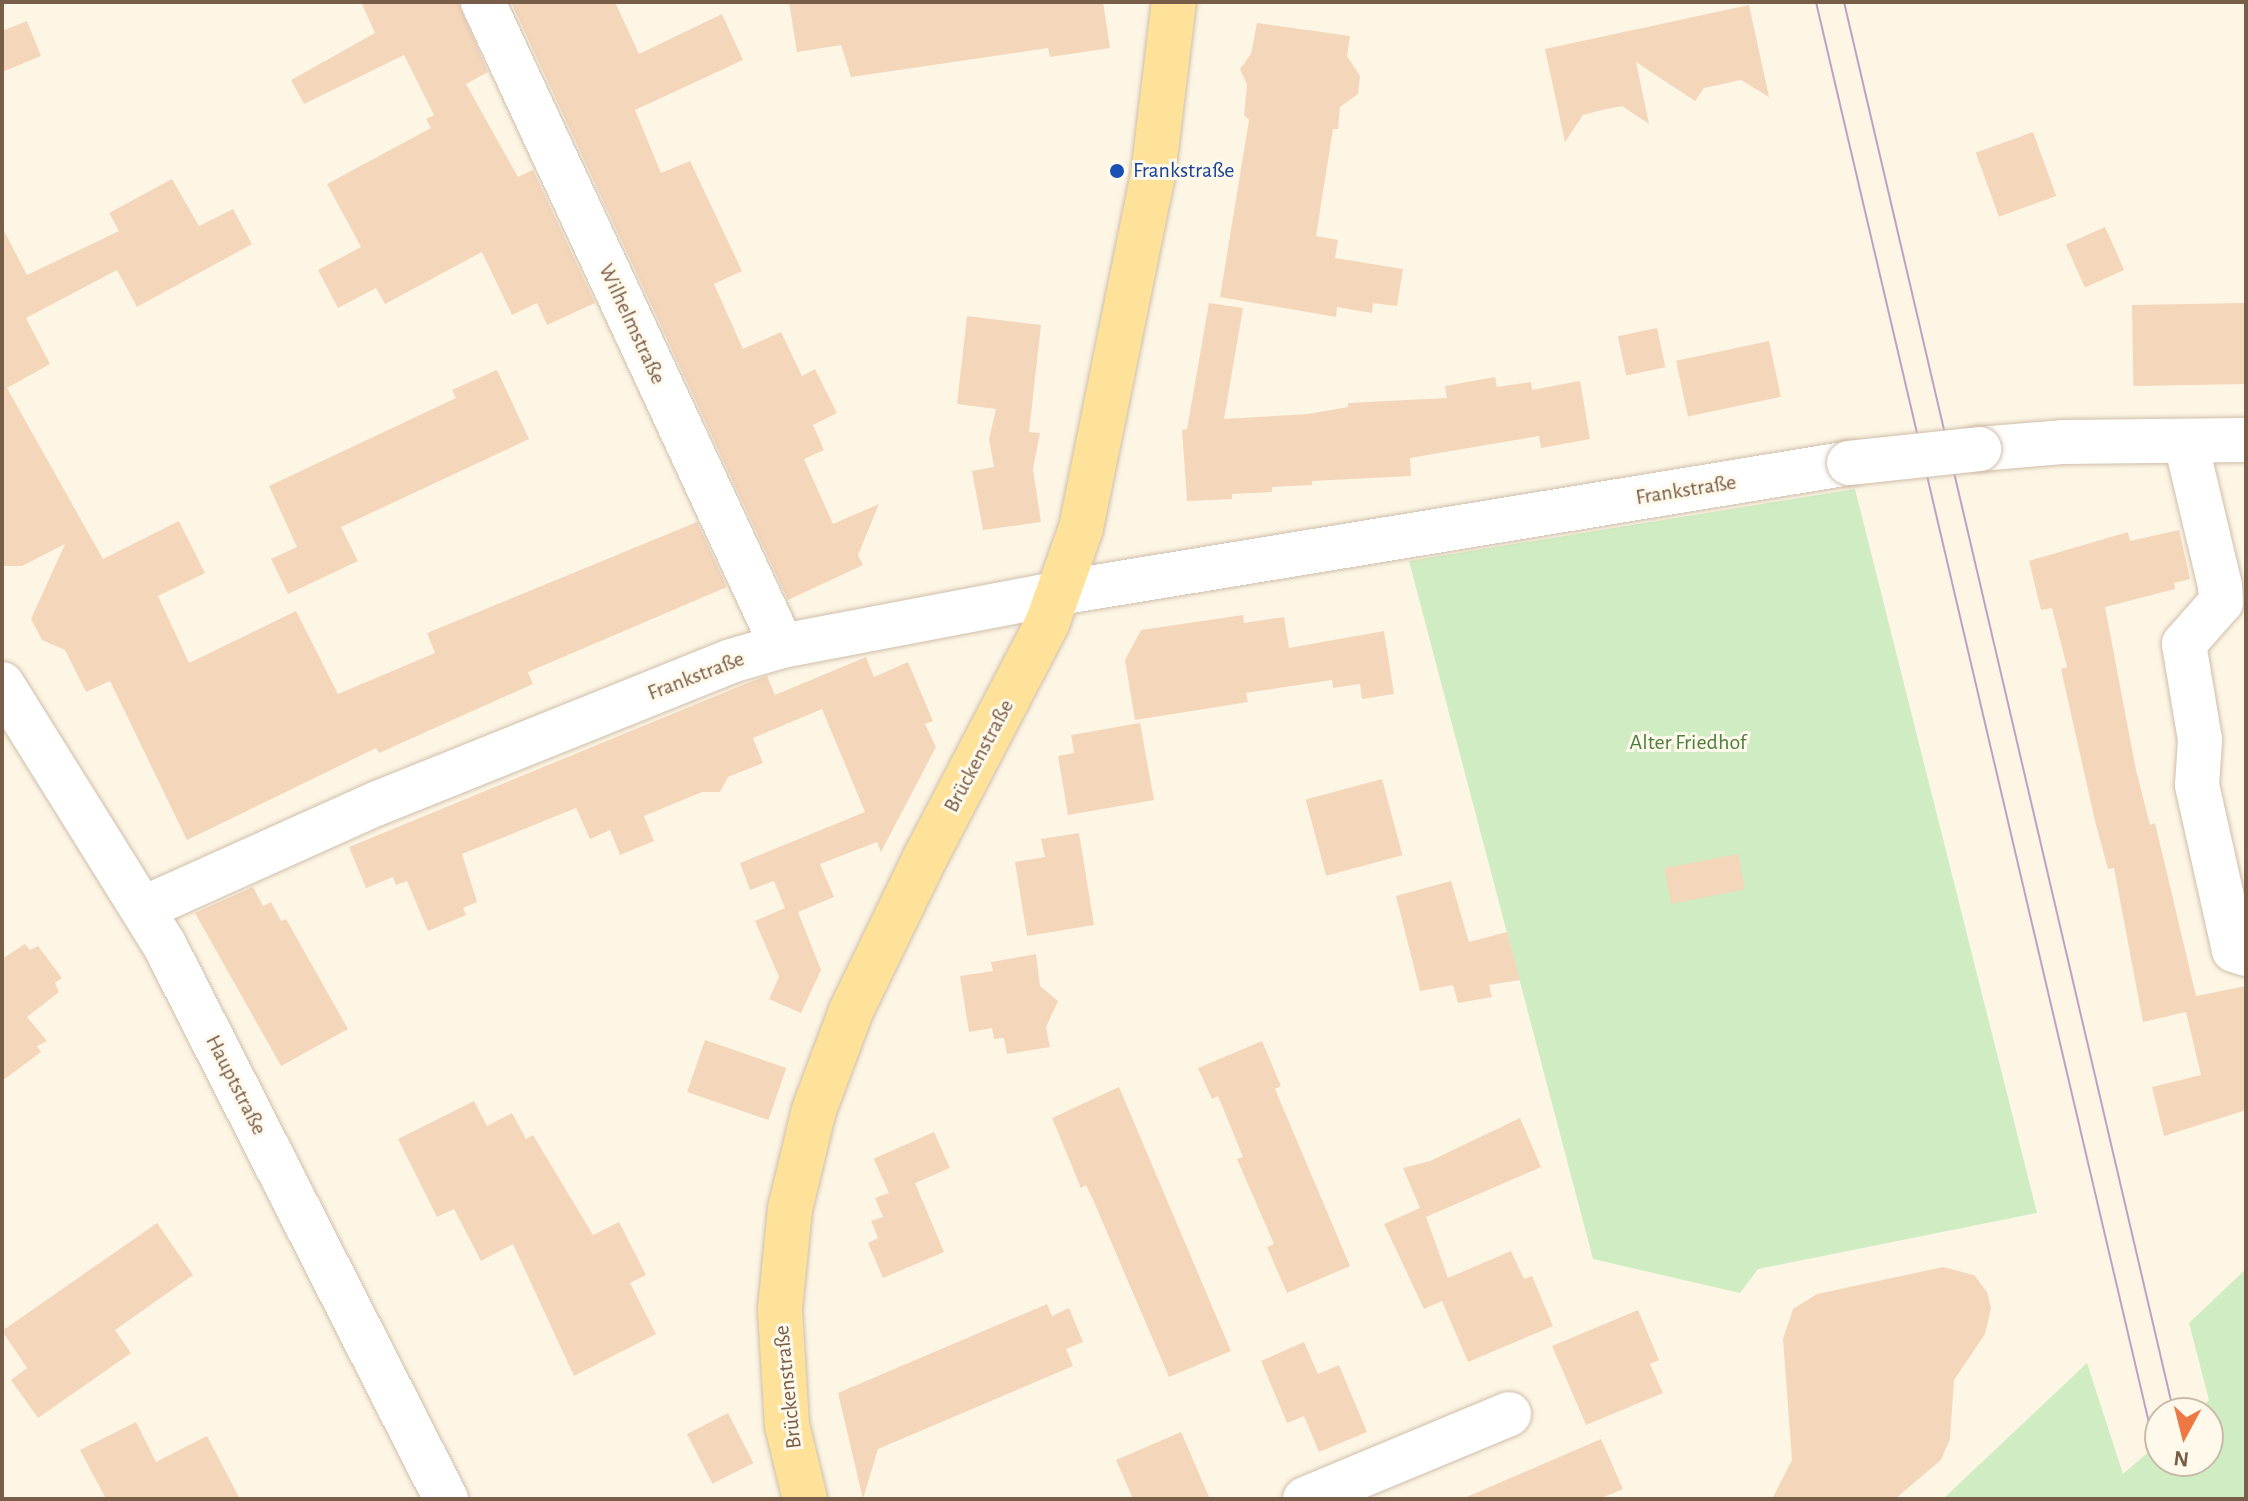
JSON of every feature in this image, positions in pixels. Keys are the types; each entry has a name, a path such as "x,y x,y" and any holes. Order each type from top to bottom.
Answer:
{"main road":[{"name":"Brückenstraße","path":"805,1499 787,1425 780,1309 790,1209 814,1110 851,1011 1059,593 1081,528 1142,236 1174,2"}],"street":[{"name":"Wilhelmstraße","path":"483,2 782,646"},
{"name":"Frankstraße","path":"144,908 378,803 731,661 782,646 1059,593 1849,463 2062,442 2246,440"},
{"path":"2186,443 2220,586 2221,602 2184,644 2200,740 2197,785 2234,950 2246,954"},
{"name":"Hauptstraße","path":"2,684 144,908 446,1499"},
{"path":"1305,1499 1509,1414"}],"green space":[{"name":"Alter Friedhof","path":"1855,489 2037,1213 1758,1269 1740,1293 1593,1259 1409,561"},
{"path":"2246,1269 2246,1499 1943,1499 2087,1363 2123,1474 2144,1456 2144,1477 2224,1477 2224,1397 2208,1397 2189,1323"}],"building":[{"path":"361,2 458,2 488,72 466,84 518,177 533,170 595,303 547,325 537,303 512,315 482,252 385,304 376,288 338,308 318,270 361,247 327,184 431,128 426,119 434,115 404,55 304,104 291,80 375,33"},
{"path":"511,2 615,2 639,54 722,14 743,60 635,110 661,173 690,161 742,271 714,284 743,349 781,332 802,376 815,369 837,413 813,425 824,450 804,459 833,524 879,504 858,555 863,565 788,600"},
{"path":"789,2 1103,2 1110,48 1050,57 1048,48 851,77 841,45 797,52"},
{"path":"1749,5 1769,97 1741,80 1704,88 1695,101 1636,62 1649,124 1622,106 1602,110 1583,115 1565,142 1545,49"},
{"path":"27,21 41,56 2,72 2,31"},
{"path":"1257,23 1350,36 1347,56 1360,76 1358,94 1340,107 1338,129 1333,129 1316,236 1338,240 1335,258 1403,269 1397,306 1373,303 1372,313 1337,307 1336,317 1220,297 1249,120 1244,115 1247,85 1240,69 1251,54"},
{"path":"2033,132 2056,196 1999,217 1976,153"},
{"path":"172,179 199,226 233,209 252,244 137,307 117,270 26,318 50,364 7,388 103,559 179,521 205,573 158,596 189,663 296,611 338,694 435,653 427,633 697,522 727,587 528,672 533,684 379,753 376,748 187,840 110,681 86,692 65,650 42,640 31,619 65,544 22,566 2,566 2,227 27,275 119,231 109,213"},
{"path":"2105,227 2124,270 2085,287 2066,244"},
{"path":"1209,303 1243,308 1224,419 1308,414 1348,407 1348,403 1447,398 1445,386 1495,377 1497,387 1531,382 1532,390 1580,381 1590,439 1541,448 1539,436 1410,458 1411,476 1312,481 1312,485 1272,487 1272,492 1232,494 1232,499 1187,501 1182,430 1187,429"},
{"path":"2244,303 2245,384 2133,386 2132,305"},
{"path":"967,316 1041,325 1029,432 1040,433 1033,469 1041,522 983,530 972,471 994,467 989,439 996,409 957,404"},
{"path":"1657,328 1665,367 1626,375 1618,336"},
{"path":"1769,341 1781,397 1688,417 1676,361"},
{"path":"497,370 529,439 341,527 358,561 288,594 271,559 297,547 269,486 456,398 452,390"},
{"path":"2179,530 2190,579 2174,583 2175,589 2105,607 2136,770 2150,825 2155,823 2196,996 2246,986 2246,1110 2164,1136 2152,1087 2201,1075 2186,1012 2143,1022 2114,868 2108,869 2095,821 2061,669 2067,667 2052,608 2041,610 2029,561 2128,532 2130,541"},
{"path":"1243,615 1244,623 1284,617 1289,648 1384,631 1394,694 1362,699 1360,684 1333,688 1332,680 1246,693 1248,702 1135,720 1125,660 1141,630"},
{"path":"866,657 874,677 908,662 933,721 925,724 936,747 881,852 877,842 820,864 834,897 798,912 821,970 801,1013 769,999 779,977 755,921 785,908 774,881 750,890 740,863 865,812 822,709 753,738 763,763 728,777 720,792 702,792 644,816 654,841 620,855 610,830 590,839 576,808 462,854 477,902 463,908 466,915 428,931 407,881 396,885 393,877 366,888 349,847 750,682 767,676 775,695"},
{"path":"1140,723 1154,800 1068,815 1058,756 1074,753 1071,735"},
{"path":"1382,779 1402,855 1326,876 1306,799"},
{"path":"1079,833 1094,925 1027,936 1015,862 1045,857 1041,839"},
{"path":"1738,854 1745,889 1671,904 1664,868"},
{"path":"1451,881 1469,942 1507,932 1520,980 1489,985 1492,997 1458,1003 1453,985 1420,991 1396,896"},
{"path":"253,887 263,906 271,902 281,921 286,919 348,1029 281,1066 195,913"},
{"path":"25,944 30,950 38,946 62,978 55,983 59,992 27,1017 47,1041 37,1046 41,1052 2,1081 2,959"},
{"path":"1036,954 1040,986 1058,1001 1046,1027 1050,1047 1007,1054 1004,1038 994,1039 992,1028 969,1032 960,976 993,971 991,962"},
{"path":"705,1040 786,1068 768,1120 687,1092"},
{"path":"1262,1041 1281,1086 1275,1089 1350,1266 1287,1293 1267,1247 1274,1244 1237,1159 1243,1157 1218,1096 1212,1099 1198,1068"},
{"path":"1119,1087 1231,1351 1169,1377 1094,1202 1086,1185 1081,1188 1052,1118"},
{"path":"474,1101 487,1126 512,1113 526,1139 533,1135 593,1235 619,1222 646,1275 630,1283 656,1334 574,1376 513,1244 481,1261 454,1209 437,1217 398,1139"},
{"path":"1520,1118 1541,1167 1426,1217 1448,1278 1511,1251 1524,1279 1532,1276 1553,1326 1468,1362 1442,1301 1424,1309 1384,1224 1420,1208 1403,1168 1430,1161"},
{"path":"934,1132 950,1168 890,1194 874,1159"},
{"path":"915,1183 944,1252 883,1278 868,1243 878,1238 871,1221 883,1217 875,1198"},
{"path":"157,1223 193,1275 115,1330 131,1353 38,1418 11,1380 27,1368 2,1331"},
{"path":"1943,1267 1974,1275 1987,1292 1991,1308 1985,1334 1954,1380 1950,1439 1941,1460 1895,1499 1772,1499 1792,1460 1783,1339 1793,1309 1817,1294"},
{"path":"1047,1304 1052,1316 1069,1308 1083,1342 1066,1349 1073,1366 878,1449 863,1499 838,1393"},
{"path":"1638,1310 1659,1360 1650,1364 1663,1393 1586,1425 1552,1346"},
{"path":"1304,1342 1318,1374 1339,1365 1367,1432 1319,1452 1304,1416 1287,1423 1261,1361"},
{"path":"728,1413 753,1463 712,1484 687,1434"},
{"path":"136,1422 156,1462 207,1436 240,1499 106,1499 80,1450"},
{"path":"1181,1432 1210,1499 1133,1499 1116,1460"},
{"path":"1601,1439 1623,1489 1599,1499 1462,1499"}],"tram line":[{"path":"1816,2 2144,1401"},
{"path":"1844,2 2170,1397"}],"place":[{"name":"Frankstraße","path":"1117,171"}]}
